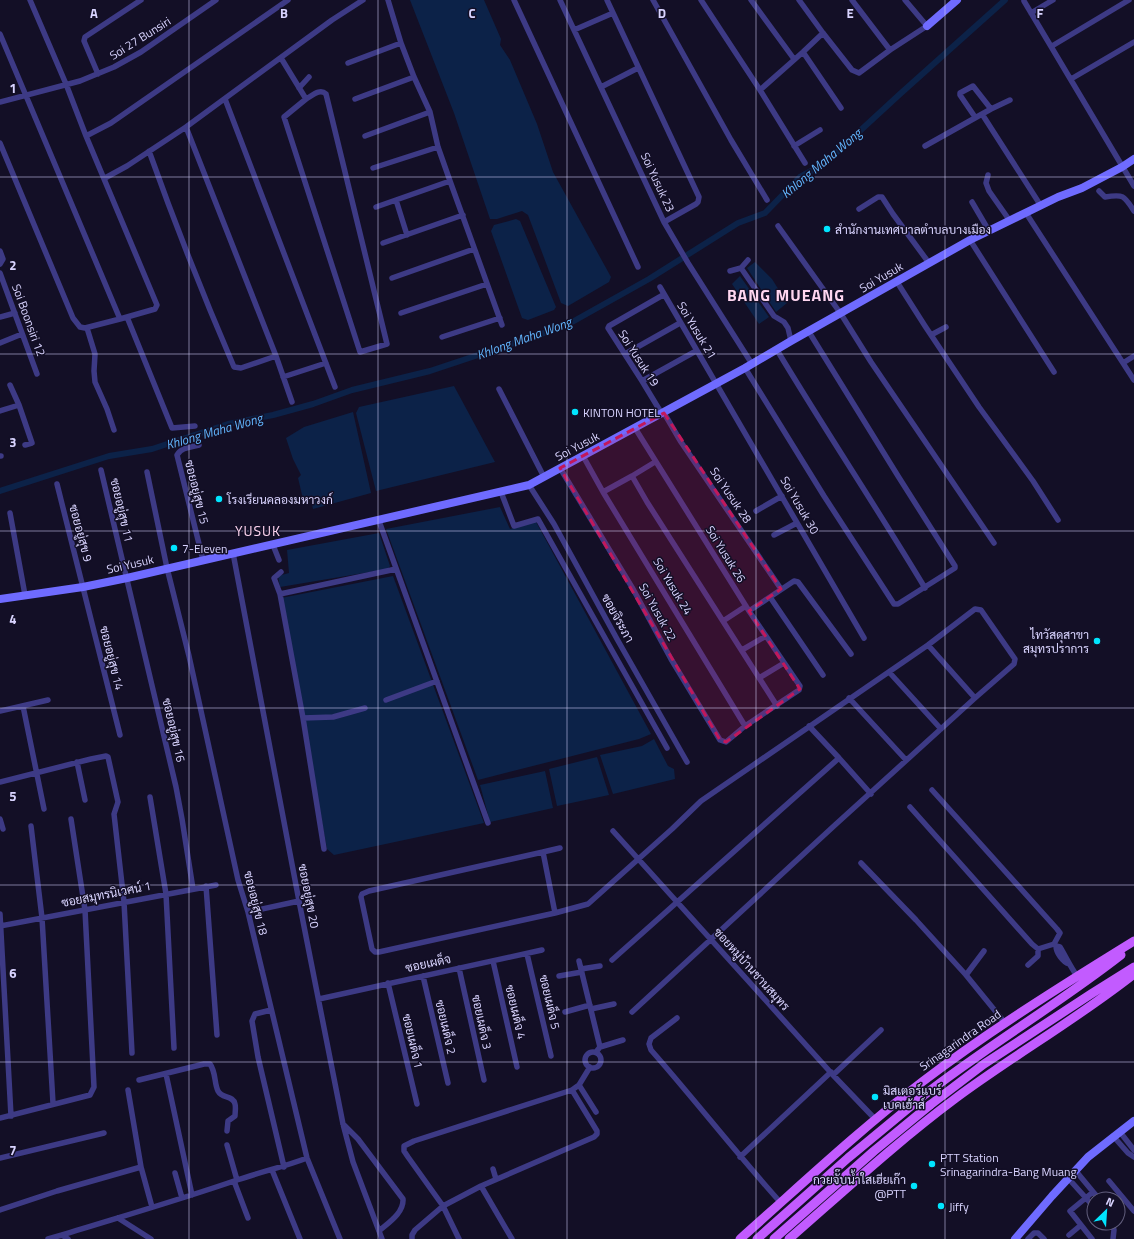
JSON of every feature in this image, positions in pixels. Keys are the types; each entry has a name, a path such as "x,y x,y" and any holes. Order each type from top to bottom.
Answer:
{"main road":[{"name":"Srinagarindra Road","path":"740,1239 876,1120 931,1075 1005,1023 1077,976 1134,942"},
{"name":"Srinagarindra Road","path":"757,1239 848,1158 923,1096 978,1055 1083,983 1134,945"},
{"path":"750,1230 760,1228 766,1229 771,1232 775,1239 874,1151 930,1105 984,1064 1134,967"},
{"path":"790,1239 908,1135 956,1098 1075,1017 1134,974"},
{"path":"814,1174 810,1186 814,1197 824,1201 836,1198"}],"street":[{"path":"0,143 74,318 80,326 87,328 155,309 156,305 105,178 86,136 66,84 30,0"},
{"path":"93,76 84,41 85,38 141,0"},
{"name":"Soi 27 Bunsiri","path":"0,102 93,76 114,68 141,52 216,0"},
{"path":"86,136 109,124 288,0"},
{"path":"105,178 125,167 186,127 332,20 363,0"},
{"path":"388,0 401,43 430,112 438,147 502,325"},
{"path":"514,0 638,267"},
{"name":"Soi Yusuk 23","path":"560,0 664,222 828,502 894,604 898,604 925,588"},
{"path":"607,0 699,197 696,204 664,222"},
{"path":"653,0 731,140 767,200"},
{"path":"702,0 805,163"},
{"path":"751,0 794,59"},
{"path":"800,0 823,33 852,70 859,73 890,50 927,26 953,1"},
{"path":"852,0 890,50"},
{"path":"905,0 927,26"},
{"path":"1031,13 1053,0"},
{"path":"1052,46 1129,0"},
{"path":"1024,1 1134,186"},
{"path":"574,30 613,13"},
{"path":"760,90 823,33"},
{"path":"0,34 120,319"},
{"path":"1071,79 1134,42"},
{"path":"348,63 401,43"},
{"path":"803,52 841,108"},
{"path":"281,58 306,99"},
{"path":"601,87 638,68"},
{"path":"299,88 309,77"},
{"path":"355,99 414,77"},
{"path":"975,117 960,95 960,93 972,86 990,109"},
{"path":"320,91 326,94 387,344 360,352 284,117 306,99 320,91"},
{"path":"225,99 335,387"},
{"path":"925,146 975,117 1010,100"},
{"path":"365,136 430,112"},
{"path":"982,114 1041,206"},
{"path":"186,127 276,356 292,402"},
{"path":"794,146 820,130"},
{"path":"373,168 438,147"},
{"path":"149,151 168,206 234,367 241,368 276,356"},
{"name":"Soi Yusuk","path":"0,599 84,587 127,578 379,521 529,485 749,366 970,240 1058,197 1082,188 1134,159"},
{"path":"988,175 986,183 989,191 1010,221"},
{"path":"376,207 450,181"},
{"path":"1100,191 1105,197 1118,195 1122,196 1127,199 1134,211"},
{"path":"859,209 878,197 882,197 929,263"},
{"path":"396,200 407,235"},
{"path":"972,202 989,230"},
{"path":"1026,213 1124,362 1134,380"},
{"path":"383,243 463,215"},
{"path":"778,226 841,314 871,362 994,543"},
{"path":"970,240 1054,372"},
{"path":"392,278 474,249"},
{"path":"0,251 3,259 0,264"},
{"path":"730,272 742,268 748,260"},
{"path":"742,268 774,316 784,322 788,328 791,341"},
{"name":"Soi Boonsiri 12","path":"0,273 37,374"},
{"path":"897,282 979,407 1033,481 1058,520"},
{"path":"401,313 487,284"},
{"name":"Soi Yusuk 21","path":"660,287 663,295 696,351 717,383"},
{"name":"Soi Yusuk 19","path":"663,295 608,326 608,329 663,413"},
{"path":"0,317 15,313"},
{"path":"127,317 172,428 195,426"},
{"path":"442,338 500,318"},
{"path":"625,354 680,323"},
{"path":"931,336 946,327"},
{"path":"87,328 95,354 95,382 107,409 114,430"},
{"path":"777,350 925,588 956,566 898,476 809,332"},
{"path":"0,343 22,334"},
{"path":"642,381 696,351"},
{"path":"1124,362 1134,356"},
{"path":"284,377 326,363"},
{"name":"Soi Yusuk 30","path":"717,383 729,408 864,638"},
{"path":"10,384 32,443 25,445"},
{"path":"499,390 544,477"},
{"path":"0,411 19,405"},
{"name":"Soi Yusuk 28","path":"663,413 781,589"},
{"name":"Soi Yusuk 26","path":"635,428 747,609 800,686 800,689 777,706"},
{"name":"ซอยอยู่สุข 15","path":"199,445 183,449 179,451 177,455 203,560"},
{"name":"Soi Yusuk 24","path":"583,456 603,492 745,726"},
{"path":"603,492 655,462"},
{"name":"Soi Yusuk 22","path":"560,468 633,589 671,659 720,740 726,742 745,726"},
{"name":"ซอยอยู่สุข 11","path":"101,470 127,578"},
{"name":"ซอยอยู่สุข 18","path":"147,472 166,568 189,656 238,880 248,912 307,1158 340,1239"},
{"path":"632,476 777,706 745,726"},
{"name":"ซอยอยู่สุข 9","path":"57,484 84,587"},
{"name":"ซอยจิระภา","path":"529,485 554,524 687,762"},
{"path":"502,492 514,526 538,519 667,748"},
{"path":"756,511 782,496"},
{"path":"10,513 25,595"},
{"path":"379,521 488,823"},
{"path":"774,536 797,523"},
{"path":"273,545 279,560"},
{"name":"ซอยอยู่สุข 20","path":"233,553 298,901 319,999 343,1124 353,1162 382,1239"},
{"path":"280,594 396,569"},
{"path":"281,572 274,578 280,594 303,718 324,849"},
{"name":"ซอยอยู่สุข 16","path":"127,578 176,787 193,889"},
{"path":"723,621 770,597 794,581 798,582 851,654"},
{"name":"ซอยอยู่สุข 14","path":"84,587 120,735"},
{"path":"770,597 823,675"},
{"path":"560,848 369,891 362,894 362,905 372,949 375,952 379,952 555,913 588,904 701,801 928,645 975,609 981,610 1015,659 1014,664 906,760 871,794 789,867 632,1012"},
{"path":"742,650 766,636"},
{"path":"928,645 975,698"},
{"path":"759,678 784,662"},
{"path":"888,672 941,729"},
{"path":"386,700 437,681"},
{"path":"849,698 906,760"},
{"path":"0,711 48,700"},
{"path":"23,706 38,773 44,809"},
{"path":"303,718 333,717 365,708"},
{"path":"809,726 871,794"},
{"path":"0,782 76,762 106,756 109,761 118,802 114,814 124,902 132,1053"},
{"path":"612,960 839,758"},
{"path":"76,762 85,800"},
{"path":"932,790 1057,929 1060,935 1055,945"},
{"path":"150,797 166,894 174,1048"},
{"path":"910,807 1038,949"},
{"path":"0,819 3,829"},
{"path":"0,1118 90,1095 94,1088 85,910 71,819"},
{"path":"31,826 42,918 53,1104"},
{"name":"ซอยหมู่บ้านชานสมุทร","path":"613,831 832,1074 876,1120"},
{"path":"543,852 555,913"},
{"path":"861,864 966,974 1005,1023"},
{"name":"ซอยสมุทรนิเวศน์ 1","path":"1,926 216,885"},
{"path":"206,886 217,1035"},
{"path":"248,912 298,901"},
{"path":"0,914 11,1116"},
{"path":"1038,949 1055,945 1060,947 1077,976"},
{"path":"1028,965 1038,956 1038,949"},
{"name":"ซอยเผด็จ","path":"319,999 542,950"},
{"path":"966,974 984,951"},
{"name":"ซอยเผด็จ 5","path":"527,954 551,1056"},
{"name":"ซอยเผด็จ 4","path":"493,961 517,1067"},
{"path":"579,961 600,1047"},
{"path":"559,976 600,966"},
{"name":"ซอยเผด็จ 3","path":"459,968 484,1080"},
{"name":"ซอยเผด็จ 2","path":"423,976 448,1083"},
{"name":"ซอยเผด็จ 1","path":"388,983 417,1104"},
{"path":"565,1012 614,1004"},
{"path":"271,1010 255,1014 252,1021 258,1056 284,1167"},
{"path":"677,1018 651,1038 649,1044 651,1050 740,1157 781,1203"},
{"path":"740,1157 881,1030"},
{"path":"596,1052 600,1047 623,1040"},
{"path":"589,1052 596,1052 601,1058 599,1064 597,1067 590,1067 585,1062 586,1055 589,1052"},
{"path":"139,1080 204,1064 212,1065 218,1091 221,1095 232,1099 235,1104 236,1116 228,1121 227,1131"},
{"path":"459,1239 443,1206 404,1152 404,1146 414,1141 572,1090 578,1085 590,1067"},
{"path":"166,1074 192,1195"},
{"path":"578,1085 596,1112"},
{"path":"128,1090 141,1167 152,1207"},
{"path":"412,1239 412,1235 415,1230 443,1206 496,1179 594,1137 597,1134 594,1126 572,1090"},
{"path":"1017,1238 1075,1170 1098,1148 1134,1121"},
{"path":"343,1124 358,1139 403,1200 404,1205 400,1212 379,1231"},
{"path":"0,1158 104,1133"},
{"path":"1116,1134 1134,1150"},
{"path":"1116,1134 1128,1153 1134,1157"},
{"path":"227,1145 248,1218"},
{"path":"48,1239 62,1236 236,1180 284,1167 307,1158"},
{"path":"0,1210 57,1191 141,1167"},
{"path":"493,1169 496,1179"},
{"path":"272,1170 300,1239"},
{"path":"1075,1170 1092,1191"},
{"path":"175,1174 182,1198"},
{"path":"1068,1178 1086,1198 1070,1211 1092,1239"},
{"path":"1109,1181 1133,1207"},
{"path":"481,1186 512,1239"},
{"path":"118,1218 151,1239"},
{"path":"1069,1235 1081,1225"},
{"path":"1028,1239 1034,1233 1038,1233 1044,1239"},
{"path":"62,1236 68,1239"}],"highlighted area":[{"path":"664,413 781,589 749,611 800,689 726,742 720,740 560,468"}],"water":[{"path":"410,0 484,0 501,39 500,45 510,60 537,124 553,172 611,277 609,282 568,306 561,303 528,215 522,211 497,219 490,219 454,113"},
{"path":"516,219 520,221 556,307 554,310 528,320 522,318 491,231 494,225"},
{"path":"755,262 772,279 787,303 776,312 747,268"},
{"path":"740,276 769,317 759,324 732,284"},
{"path":"454,386 495,462 376,491 356,413 359,407"},
{"path":"353,412 371,493 313,509 311,500 303,499 298,478 301,475 293,459 286,438 304,427"},
{"path":"500,507 510,529 535,520 651,734 639,739 478,780 386,529"},
{"path":"379,533 390,566 388,569 280,587 278,576 289,573 287,550"},
{"path":"393,576 484,823 334,855 327,849 281,598"},
{"path":"654,739 668,766 674,769 675,779 613,794 600,755 642,746"},
{"path":"597,757 609,795 557,806 549,769"},
{"path":"545,771 553,808 490,822 480,785"}],"waterway":[{"name":"Khlong Maha Wong","path":"0,491 109,456 152,449 228,424 273,415 313,404 352,390 430,371 565,326 649,279 738,223 765,213 800,177 824,164 1005,0"}],"place":[{"name":"สำนักงานเทศบาลตำบลบางเมือง","path":"827,229"},
{"name":"KINTON HOTEL","path":"575,412"},
{"name":"โรงเรียนคลองมหาวงก์","path":"219,499"},
{"name":"7-Eleven","path":"174,548"},
{"name":"ไทวัสดุสาขา สมุทรปราการ","path":"1097,641"},
{"name":"มิสเตอร์แบร์ เบคเฮ้าส์","path":"875,1097"},
{"name":"PTT Station Srinagarindra-Bang Muang","path":"932,1164"},
{"name":"กวยจั๊บน้ำใสเฮียเก๊า @PTT","path":"914,1186"},
{"name":"Jiffy","path":"941,1206"}],"district":[{"name":"BANG MUEANG","path":"786,295"},
{"name":"YUSUK","path":"258,530"}]}
